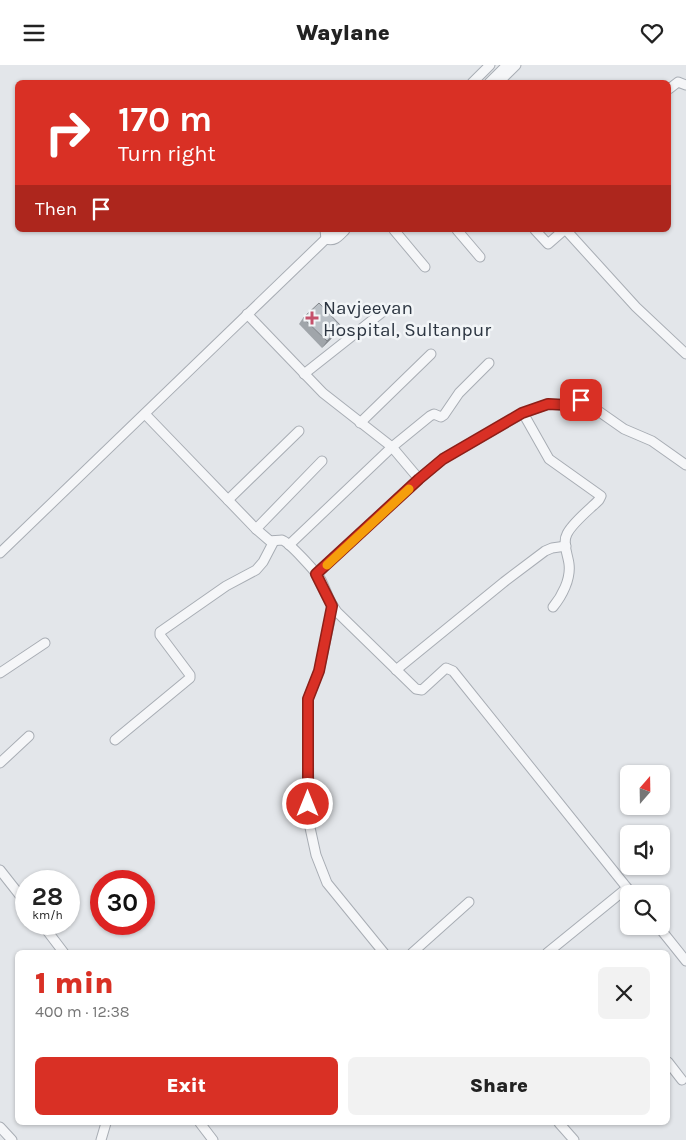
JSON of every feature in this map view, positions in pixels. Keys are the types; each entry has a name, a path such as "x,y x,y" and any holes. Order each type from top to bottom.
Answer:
{"street":[{"path":"475,80 490,65"},
{"path":"492,80 507,65"},
{"path":"501,80 516,65"},
{"path":"671,87 678,81 686,85"},
{"path":"0,553 247,314 325,234 334,240 343,232"},
{"path":"396,232 425,267"},
{"path":"459,232 480,257"},
{"path":"537,232 548,244 563,232"},
{"path":"567,232 632,303 686,354"},
{"path":"304,374 385,310"},
{"path":"247,314 323,393 392,447 419,479"},
{"path":"360,423 431,354"},
{"path":"289,545 392,447 430,416 434,414 441,417 444,415 459,393 489,363"},
{"path":"316,574 443,459 522,413 548,404 567,405 581,400 584,401 624,429 652,441 686,465"},
{"path":"522,413 548,459 601,496 567,534 566,546 570,566 569,576 554,607"},
{"path":"145,414 256,529 267,539 283,541 289,545 316,574 332,606 419,691 446,668 452,671 625,885"},
{"path":"228,500 299,431"},
{"path":"256,529 322,461"},
{"path":"115,739 190,678 190,675 160,635 160,632 226,586 256,570 263,562 274,541"},
{"path":"396,670 545,551 566,546"},
{"path":"332,606 319,671 308,699 309,823 316,855 327,883 382,950"},
{"path":"0,673 45,643"},
{"path":"0,763 29,737"},
{"path":"0,870 15,889"},
{"path":"551,950 620,898"},
{"path":"415,950 469,902"},
{"path":"50,935 62,950"},
{"path":"665,935 686,961"},
{"path":"670,1065 682,1080"},
{"path":"101,1140 105,1125"},
{"path":"202,1125 213,1140"},
{"path":"561,1125 574,1140"},
{"path":"0,1127 12,1140"}],"building":[{"path":"319,303 342,327 327,341 303,318"}],"slow traffic":[{"path":"327,565 409,489"}],"place":[{"name":"Navjeevan Hospital, Sultanpur","path":"312,318"}],"route":[{"path":"308,804 308,699 319,671 332,606 316,574 443,459 522,413 548,404 567,405 581,400"}]}
